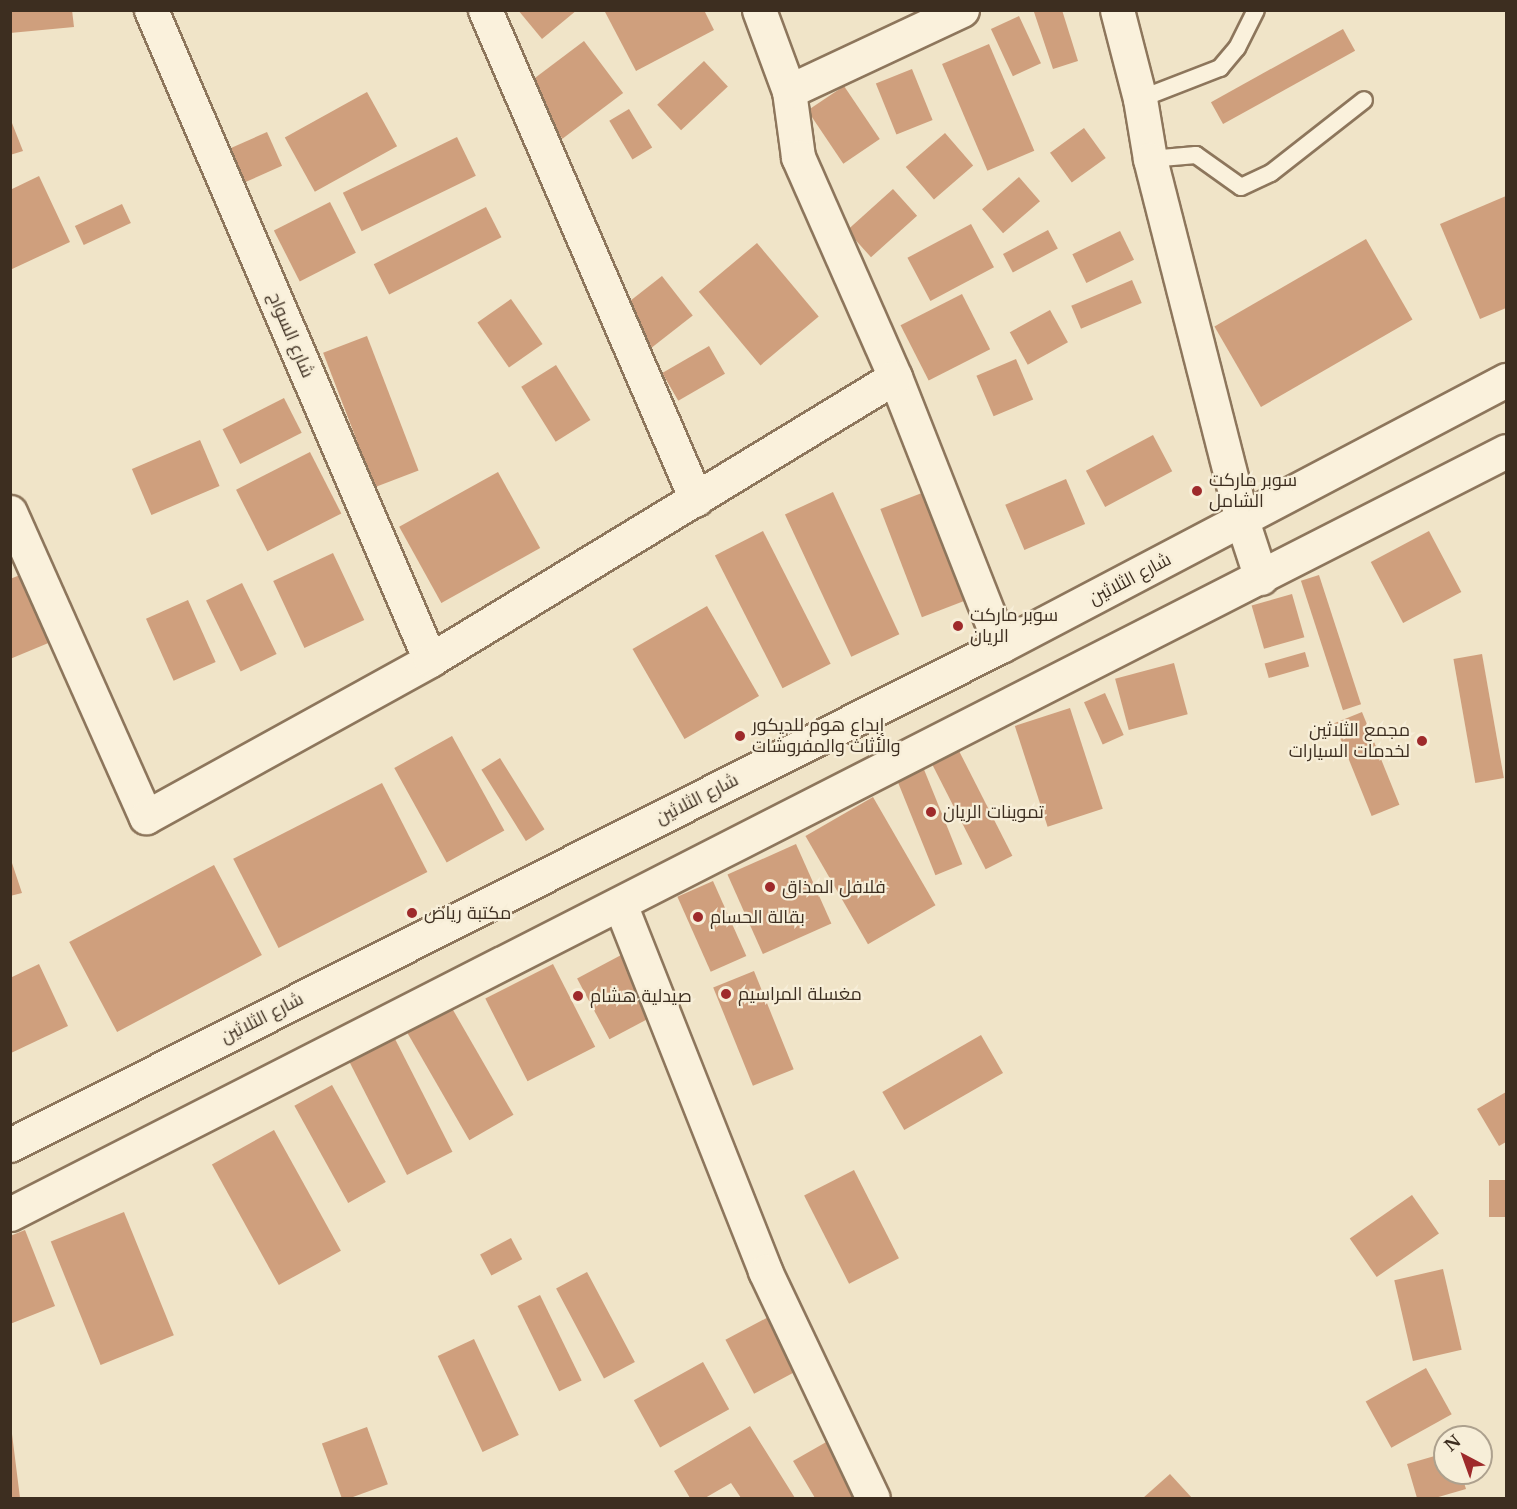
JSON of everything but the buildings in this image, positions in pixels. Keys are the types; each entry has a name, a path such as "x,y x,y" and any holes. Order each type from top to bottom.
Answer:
{"street":[{"name":"شارع السواح","path":"151,10 430,660"},
{"path":"485,10 696,499"},
{"path":"759,10 789,91 798,157 895,377 1001,646"},
{"path":"789,91 962,10"},
{"path":"1117,10 1140,99 1150,159 1242,520 1261,578"},
{"path":"10,512 146,817 430,660 895,377"},
{"name":"شارع الثلاثين","path":"10,1145 1001,646 1506,380"},
{"path":"10,1214 1261,578 1506,451"},
{"path":"620,904 765,1271 873,1498"}],"lane":[{"path":"1140,99 1220,68 1237,48 1256,10"},
{"path":"1150,159 1196,155 1241,187 1271,173 1364,100"}],"place":[{"name":"سوبر ماركت الشامل","path":"1197,491"},
{"name":"سوبر ماركت الريان","path":"958,626"},
{"name":"إبداع هوم للديكور والأثاث والمفروشات","path":"740,736"},
{"name":"مجمع الثلاثين لخدمات السيارات","path":"1422,741"},
{"name":"تموينات الريان","path":"931,812"},
{"name":"فلافل المذاق","path":"770,887"},
{"name":"مكتبة رياض","path":"412,913"},
{"name":"بقالة الحسام","path":"698,917"},
{"name":"مغسلة المراسيم","path":"726,994"},
{"name":"صيدلية هشام","path":"578,996"}]}
